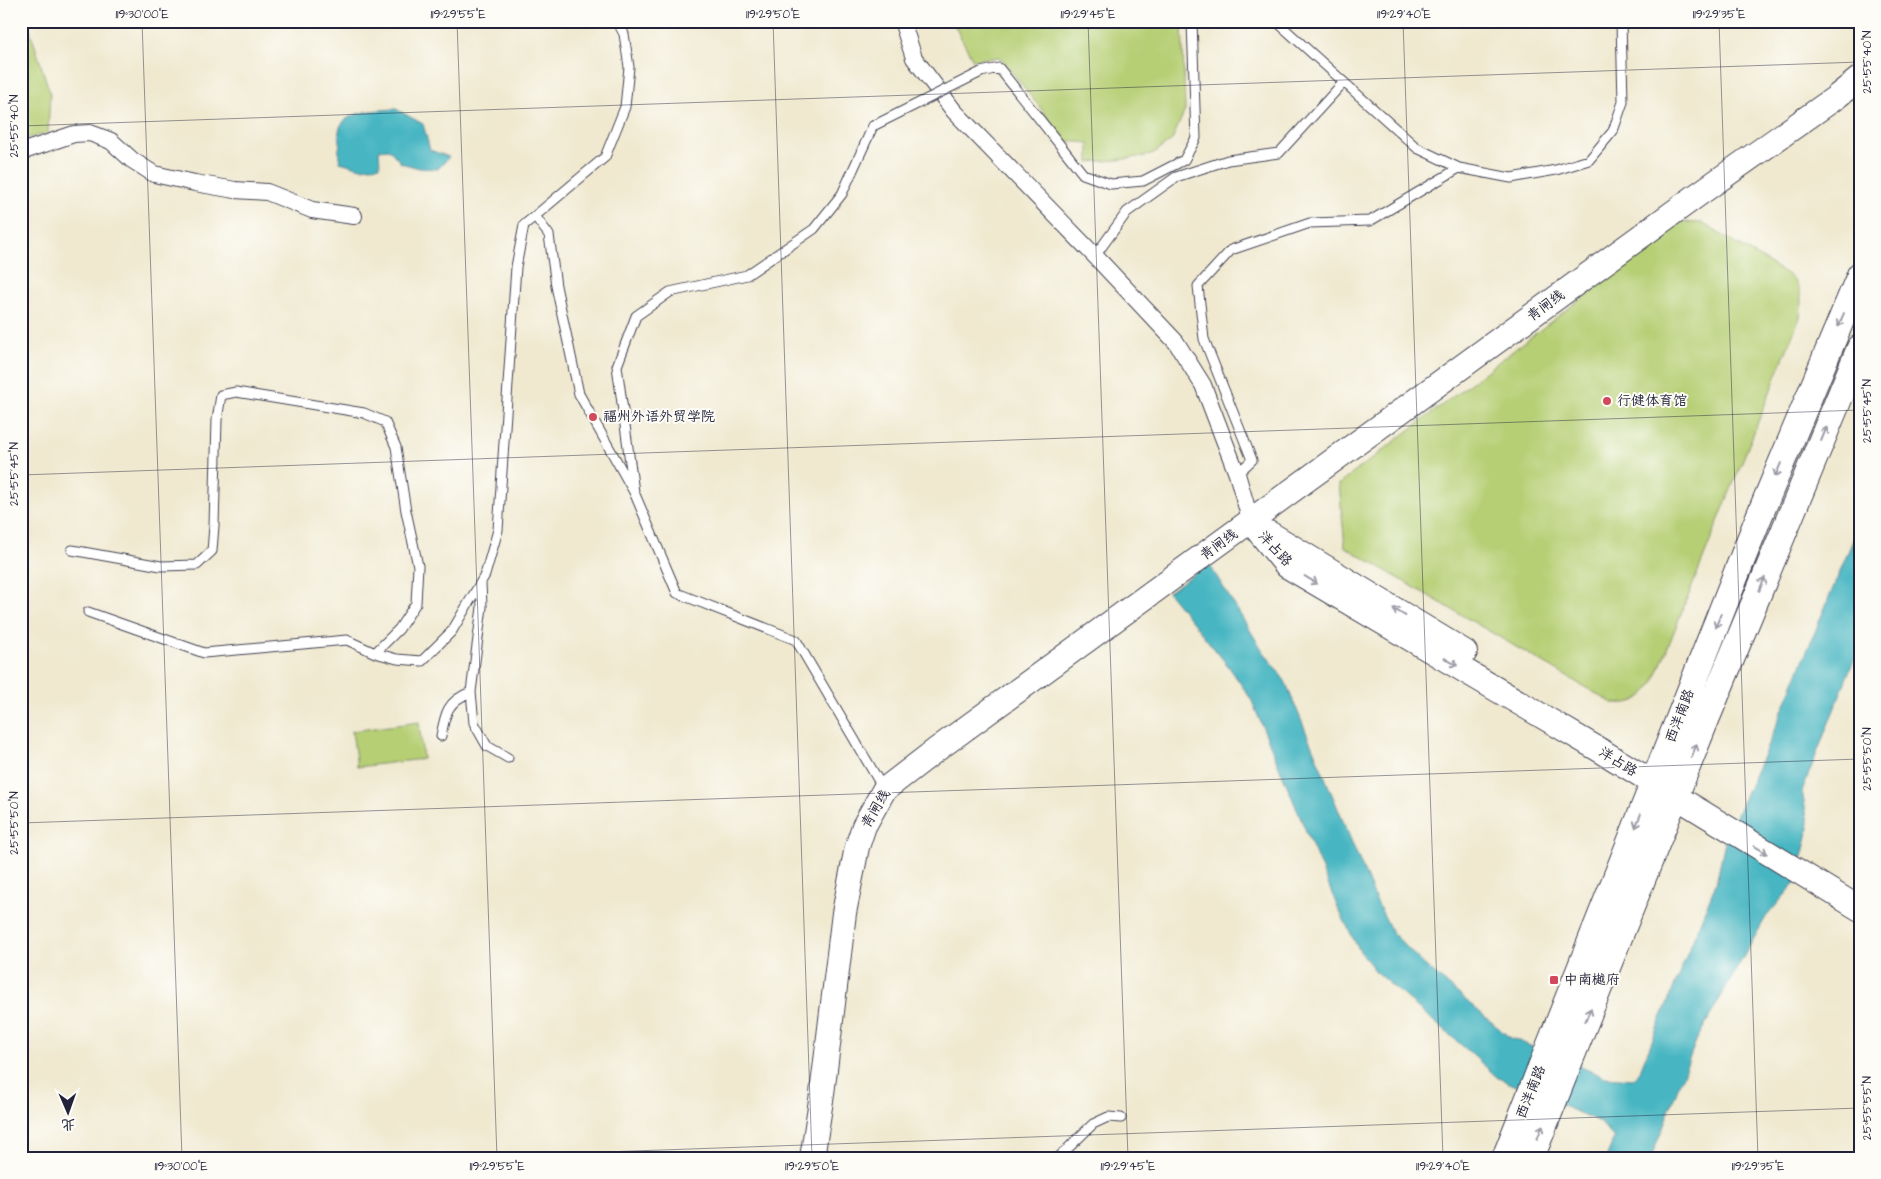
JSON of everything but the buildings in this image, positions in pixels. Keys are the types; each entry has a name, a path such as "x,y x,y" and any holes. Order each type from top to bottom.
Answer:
{"main road":[{"name":"青闸线","path":"812,1158 822,1094 844,913 857,847 864,826 884,790 936,750 1860,78"},
{"name":"西洋南路","path":"1559,1056 1657,777 1755,528 1860,275"},
{"name":"西洋南路","path":"1505,1158 1539,1102 1679,791 1703,727 1860,348"},
{"name":"洋占路","path":"1251,522 1679,791 1811,871 1860,909"},
{"name":"洋占路","path":"1811,871 1860,891"},
{"name":"西洋南路","path":"1530,1158 1539,1102"}],"street":[{"path":"902,21 914,58 954,111 1176,342 1203,386 1238,474 1251,522"},
{"path":"21,152 74,134 90,133 111,141 132,160 154,174 219,187 267,192 312,210 354,216"}],"lane":[{"path":"88,612 204,653 347,640 375,653 397,659 422,661 452,631 485,575 498,530 516,267 524,225 605,157 625,107 629,67 624,34 617,21"},
{"path":"634,492 617,366 636,316 670,292 747,275 814,229 842,194 873,126 981,72 999,68 1082,174 1111,184 1143,181 1184,160 1196,138 1192,21"},
{"path":"1281,23 1343,83 1417,148 1460,168 1511,178 1556,170 1589,160 1613,131 1623,102 1621,21"},
{"path":"1095,256 1127,212 1176,177 1228,160 1279,152 1343,83"},
{"path":"1238,474 1252,460 1204,339 1198,286 1231,250 1310,222 1370,221 1460,168"},
{"path":"535,216 549,235 556,286 579,394 634,492 677,593 796,640 884,790"},
{"path":"72,550 161,566 197,566 212,551 217,420 221,395 236,392 364,413 385,422 396,446 406,511 418,566 416,603 399,629 375,653"},
{"path":"481,581 482,607 470,692 474,723 487,746 508,758"},
{"path":"441,736 446,710 462,695 470,692"},
{"path":"1058,1158 1094,1124 1108,1117 1121,1118"}],"green space":[{"path":"21,21 27,21 50,93 48,133 21,140"},
{"path":"952,21 1182,21 1185,110 1172,140 1151,155 1089,162 1089,143 1066,141 1000,57 973,60"},
{"name":"行健体育馆","path":"1681,222 1702,223 1790,276 1799,290 1800,317 1653,684 1636,701 1612,703 1345,547 1339,484"},
{"path":"419,722 423,759 357,767 352,731"}],"water":[{"path":"396,109 423,124 430,150 449,157 438,169 419,168 401,163 389,149 379,150 380,166 361,168 340,162 339,132 342,124 347,119 363,112"},
{"path":"1860,523 1860,644 1802,791 1809,828 1796,882 1766,917 1696,1041 1651,1158 1606,1158 1614,1138 1600,1122 1498,1078 1377,973 1359,950 1338,908 1251,699 1229,667 1168,592 1209,564 1261,648 1285,681 1375,898 1392,932 1421,962 1509,1037 1605,1077 1633,1079 1641,1068 1716,883 1725,841 1768,745"}],"place":[{"name":"行健体育馆","path":"1607,401"},
{"name":"福州外语外贸学院","path":"593,417"},
{"name":"中南樾府","path":"1554,980"}]}
